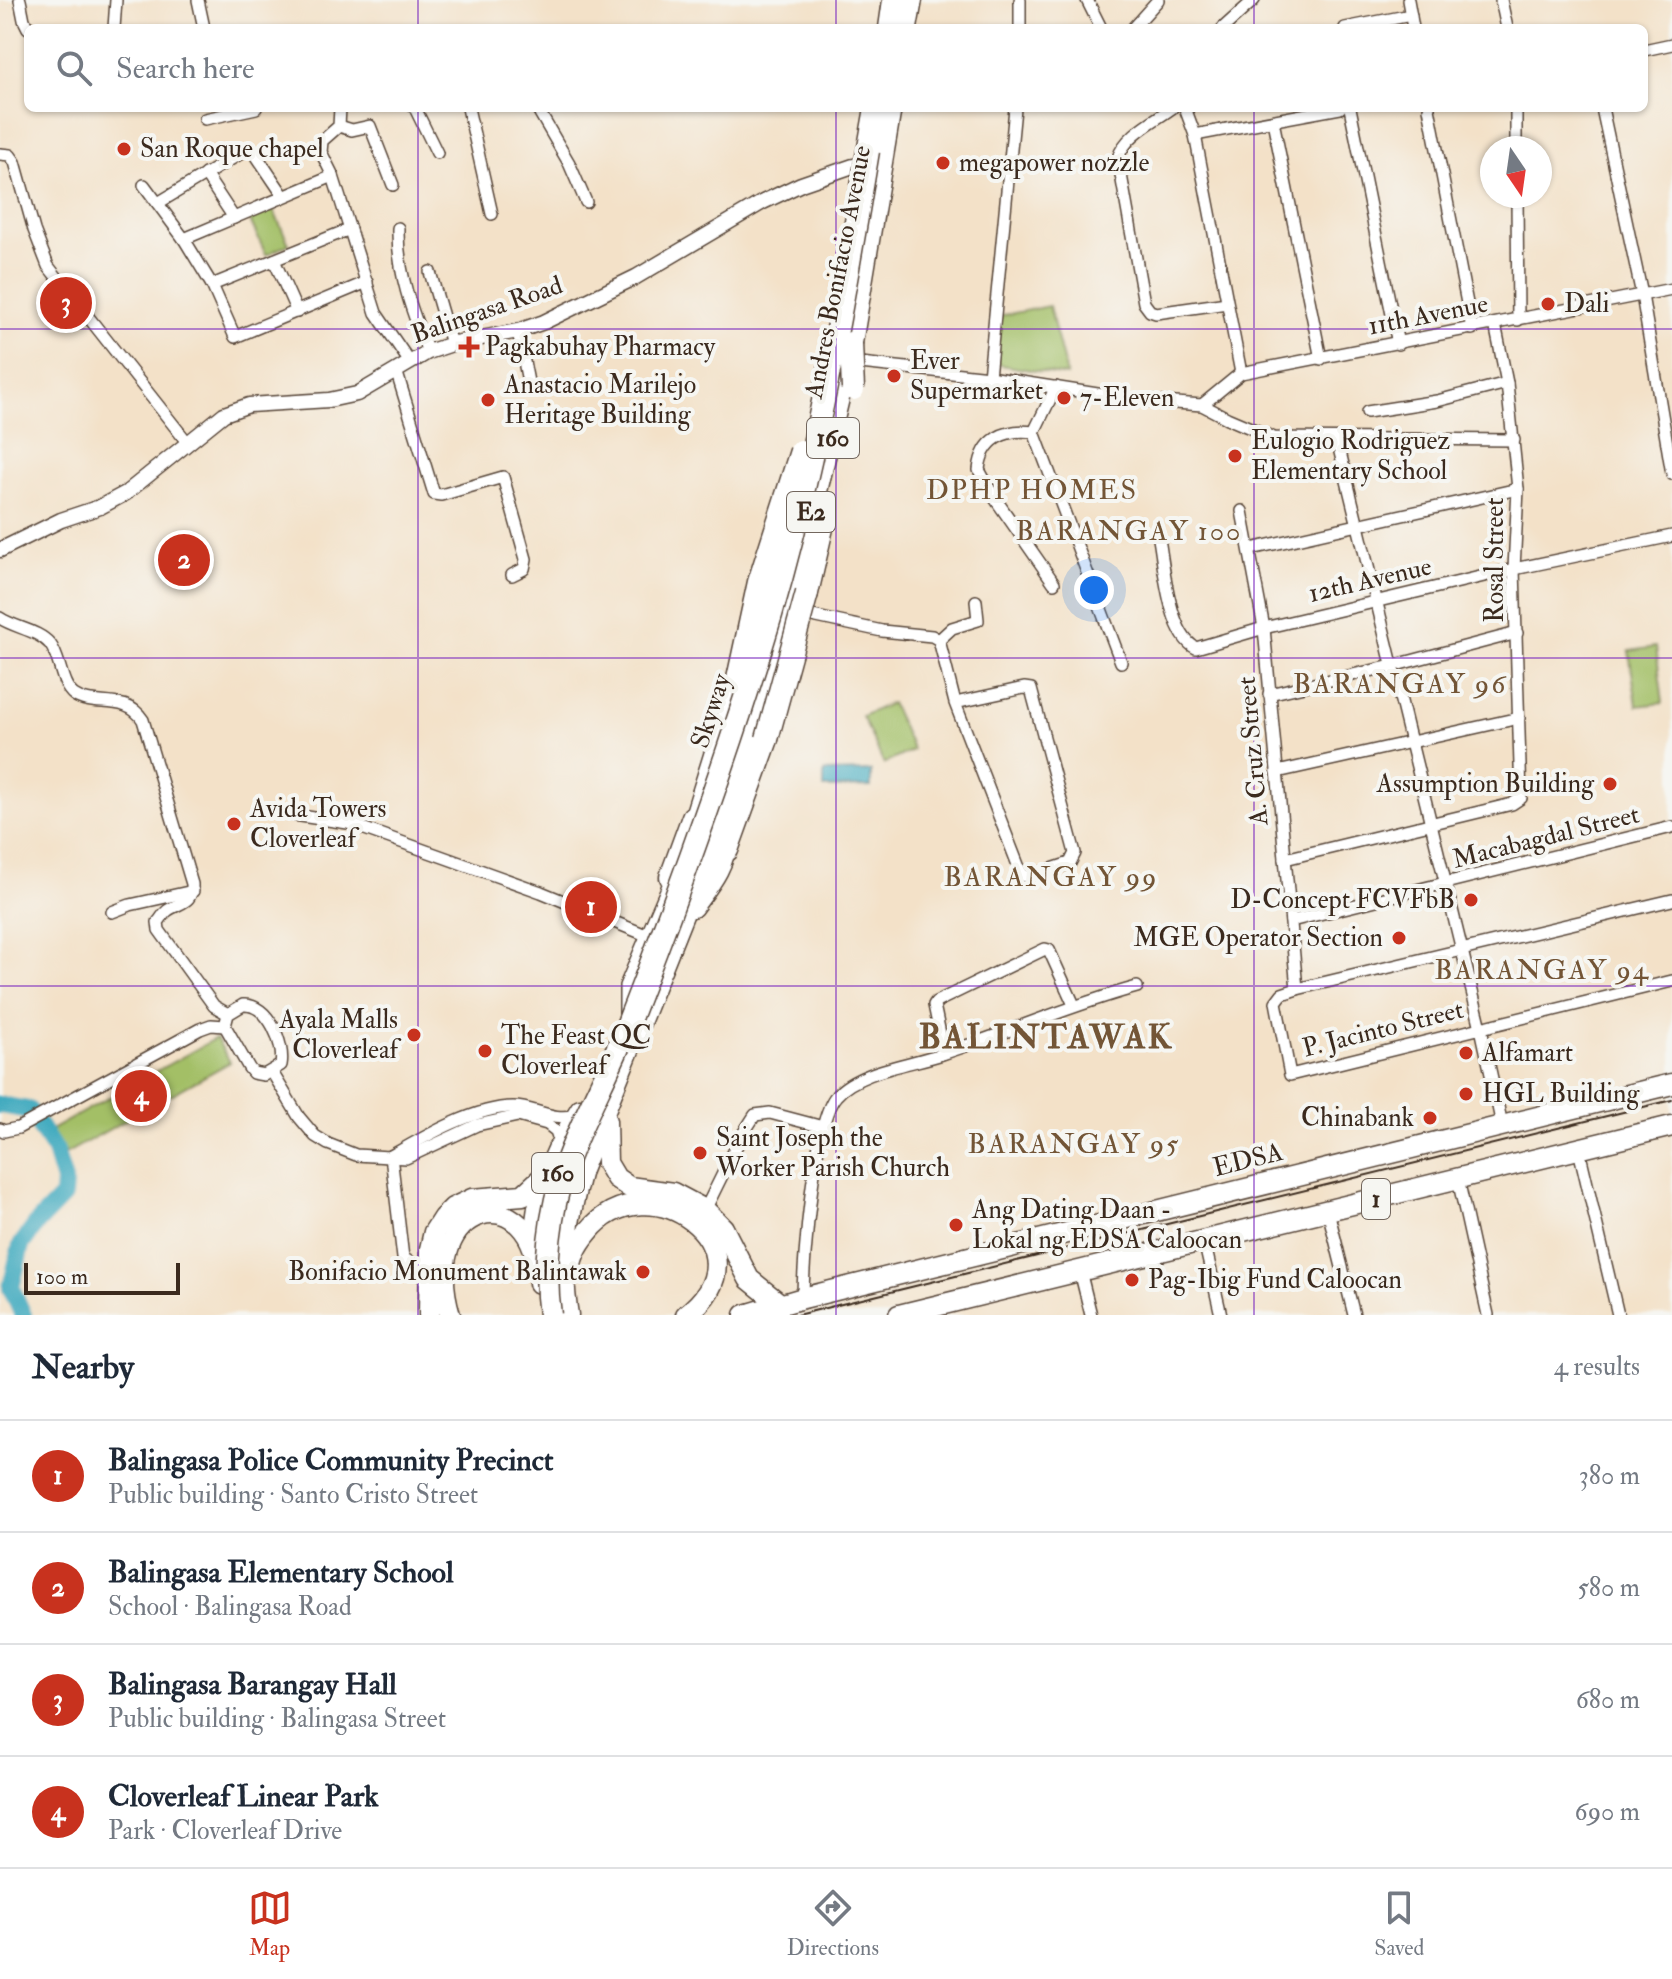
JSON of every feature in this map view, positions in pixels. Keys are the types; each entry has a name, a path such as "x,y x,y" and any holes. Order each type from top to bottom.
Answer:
{"highway":[{"path":"890,24 894,0"},
{"path":"907,24 910,0"},
{"name":"Skyway","path":"550,1315 549,1257 554,1216 566,1164 625,1032 745,699 845,353 875,112"},
{"name":"Skyway","path":"570,1315 562,1281 567,1218 580,1170 673,943 758,704 809,522 891,112"},
{"path":"727,850 767,739 807,593 853,389 845,353"},
{"path":"671,877 705,786 737,682 759,582 795,466 845,353"},
{"name":"EDSA","path":"745,1315 803,1298 1672,1084"},
{"path":"606,1121 607,1163 616,1178 629,1187 673,1193 705,1210 723,1228 749,1279 780,1304"},
{"name":"1","path":"899,1315 956,1308 1080,1271 1672,1126"},
{"path":"429,1315 428,1273 434,1232 453,1208 478,1197 523,1195 554,1169"},
{"path":"570,1315 569,1265 585,1236 607,1215 624,1207 642,1204 676,1210 702,1228 713,1248 715,1274 709,1292 686,1315"},
{"path":"450,1315 445,1288 445,1259 455,1232 466,1221 485,1212 508,1216 522,1231 538,1262 541,1315"}],"main road":[{"name":"Andres Bonifacio Avenue","path":"538,1262 554,1169 575,1115 593,1090 625,1021 682,881 772,605 818,423 874,112"},
{"name":"Andres Bonifacio Avenue","path":"569,1265 584,1177 693,908 746,762 789,610 845,353"},
{"path":"693,908 718,874 727,850 726,815"},
{"name":"Andres Bonifacio Avenue","path":"554,1169 592,1099 593,1090"}],"street":[{"path":"20,0 26,24"},
{"path":"114,24 116,0"},
{"path":"198,0 203,24"},
{"path":"1020,0 1020,24"},
{"path":"1087,0 1099,24"},
{"path":"1227,24 1254,0"},
{"path":"1408,0 1412,24"},
{"path":"1501,0 1506,24"},
{"path":"1136,24 1154,1"},
{"path":"1365,24 1411,15"},
{"path":"1648,49 1672,44"},
{"path":"205,119 220,112"},
{"path":"340,112 339,126 320,146 333,176 376,313 409,361"},
{"path":"417,112 437,153"},
{"path":"469,112 492,214"},
{"path":"539,112 569,163 586,202"},
{"path":"989,377 1015,112"},
{"path":"1167,112 1129,140 1120,150 1118,158 1144,303 1156,313 1227,303"},
{"path":"1186,112 1195,135 1241,373"},
{"path":"1195,135 1319,112"},
{"path":"1351,112 1398,344"},
{"path":"1430,112 1472,329"},
{"path":"1516,112 1516,136"},
{"path":"1603,112 1666,405 1672,474"},
{"path":"1273,121 1321,359"},
{"path":"339,126 352,130 370,126 393,185"},
{"path":"158,203 252,150 283,195"},
{"path":"0,154 10,155 15,162 34,230 48,266 187,442"},
{"name":"Balingasa Road","path":"0,550 126,493 224,414 249,405 329,400 357,394 428,352 544,322 636,277 763,202 801,184 853,166 864,167"},
{"path":"205,174 234,218"},
{"path":"184,239 333,176"},
{"path":"144,185 184,239 212,285 235,337 367,282"},
{"path":"1517,208 1518,320"},
{"path":"398,228 397,249 402,274 428,352"},
{"path":"212,285 350,229"},
{"path":"274,260 297,312"},
{"path":"430,272 451,344"},
{"name":"11th Avenue","path":"1202,405 1241,373 1672,289"},
{"name":"Rosal Street","path":"1431,824 1512,804 1521,798 1514,569 1518,489 1507,383 1495,324"},
{"path":"518,331 529,387"},
{"path":"845,353 1136,400 1202,405 1274,438 1514,440"},
{"path":"396,370 434,494 441,495 503,477 526,559 524,569 512,575"},
{"path":"1367,412 1437,401 1507,383"},
{"path":"1056,387 1034,432 1121,662"},
{"name":"Andres Bonifacio Avenue","path":"625,1021 625,986 671,877 722,719 781,509 818,423"},
{"path":"1034,432 1020,430 992,439 984,448 979,470 994,497 1054,583"},
{"path":"1337,440 1502,1125"},
{"path":"1251,549 1518,489"},
{"name":"A. Cruz Street","path":"1242,511 1264,628 1297,989"},
{"name":"12th Avenue","path":"1159,539 1171,605 1186,640 1200,647 1376,601 1672,536"},
{"path":"939,640 952,628 978,620 976,601"},
{"path":"789,610 882,631 932,636 939,640 955,703 1020,870 1024,876 1031,876 1070,863 1075,853 1031,689 955,703"},
{"path":"0,618 47,641 57,657 67,686 77,697 120,704 139,715 187,860 193,891 188,900 167,911 158,922 159,930 226,1020 228,1035 253,1073 264,1075 272,1072 281,1065 283,1056 281,1046 259,1009 250,1005 236,1008 226,1020 200,1029 45,1115 12,1130 0,1129"},
{"path":"1269,694 1517,633"},
{"path":"1277,772 1519,718"},
{"path":"287,814 348,823 541,892 646,935"},
{"path":"1285,859 1431,824"},
{"name":"Macabagdal Street","path":"1291,921 1672,827"},
{"path":"112,912 193,891"},
{"path":"1297,989 1672,900"},
{"path":"944,1053 934,1005 936,1002 1045,949 1049,950 1074,1005"},
{"name":"P. Jacinto Street","path":"1297,989 1282,994 1276,1002 1290,1075 1672,981"},
{"path":"803,1298 804,1257 818,1145 835,1096 862,1078 944,1053 1074,1005 1137,987"},
{"path":"272,1072 299,1117 315,1136 356,1155 406,1158 477,1125 518,1116 547,1124 556,1131 554,1169"},
{"path":"391,1156 472,1115 497,1109 514,1107 559,1118 575,1115"},
{"path":"705,1210 755,1115 770,1113 823,1127"},
{"path":"1579,1150 1618,1315"},
{"path":"391,1156 403,1258 428,1273"},
{"path":"1458,1179 1488,1315"},
{"path":"1328,1211 1354,1315"},
{"path":"1204,1241 1221,1315"},
{"path":"1080,1271 1091,1315"}],"green space":[{"path":"271,205 289,244 266,255 248,216"},
{"path":"1049,306 1067,376 994,364 999,316"},
{"path":"1656,647 1663,703 1637,706 1629,651"},
{"path":"891,703 913,750 884,764 862,716"},
{"path":"216,1038 230,1062 65,1154 51,1130"}],"water":[{"path":"871,771 871,787 824,788 824,772"}],"waterway":[{"path":"0,1105 29,1110 55,1151 64,1181 63,1196 21,1245 11,1288 23,1315"}],"tram line":[{"path":"797,1315 1672,1100"}],"place":[{"name":"San Roque chapel","path":"124,149"},
{"name":"megapower nozzle","path":"943,163"},
{"name":"Balingasa Barangay Hall","path":"66,303"},
{"name":"Dali","path":"1548,304"},
{"name":"Pagkabuhay Pharmacy","path":"469,347"},
{"name":"Ever Supermarket","path":"894,376"},
{"name":"7-Eleven","path":"1064,398"},
{"name":"Anastacio Marilejo Heritage Building","path":"488,400"},
{"name":"Eulogio Rodriguez Elementary School","path":"1235,456"},
{"name":"Balingasa Elementary School","path":"184,560"},
{"name":"Assumption Building","path":"1610,784"},
{"name":"Avida Towers Cloverleaf","path":"234,824"},
{"name":"D-Concept FCVFbB","path":"1471,900"},
{"name":"Balingasa Police Community Precinct","path":"591,907"},
{"name":"MGE Operator Section","path":"1399,938"},
{"name":"Ayala Malls Cloverleaf","path":"414,1035"},
{"name":"The Feast QC Cloverleaf","path":"485,1051"},
{"name":"Alfamart","path":"1466,1053"},
{"name":"HGL Building","path":"1466,1094"},
{"name":"Cloverleaf Linear Park","path":"141,1096"},
{"name":"Chinabank","path":"1430,1118"},
{"name":"Saint Joseph the Worker Parish Church","path":"700,1153"},
{"name":"Ang Dating Daan - Lokal ng EDSA Caloocan","path":"956,1225"},
{"name":"Bonifacio Monument Balintawak","path":"643,1272"},
{"name":"Pag-Ibig Fund Caloocan","path":"1132,1280"}],"district":[{"name":"DPHP HOMES","path":"1032,490"},
{"name":"BARANGAY 100","path":"1129,531"},
{"name":"BARANGAY 96","path":"1400,684"},
{"name":"BARANGAY 99","path":"1051,877"},
{"name":"BARANGAY 94","path":"1542,970"},
{"name":"BALINTAWAK","path":"1046,1037"},
{"name":"BARANGAY 95","path":"1074,1144"}]}
